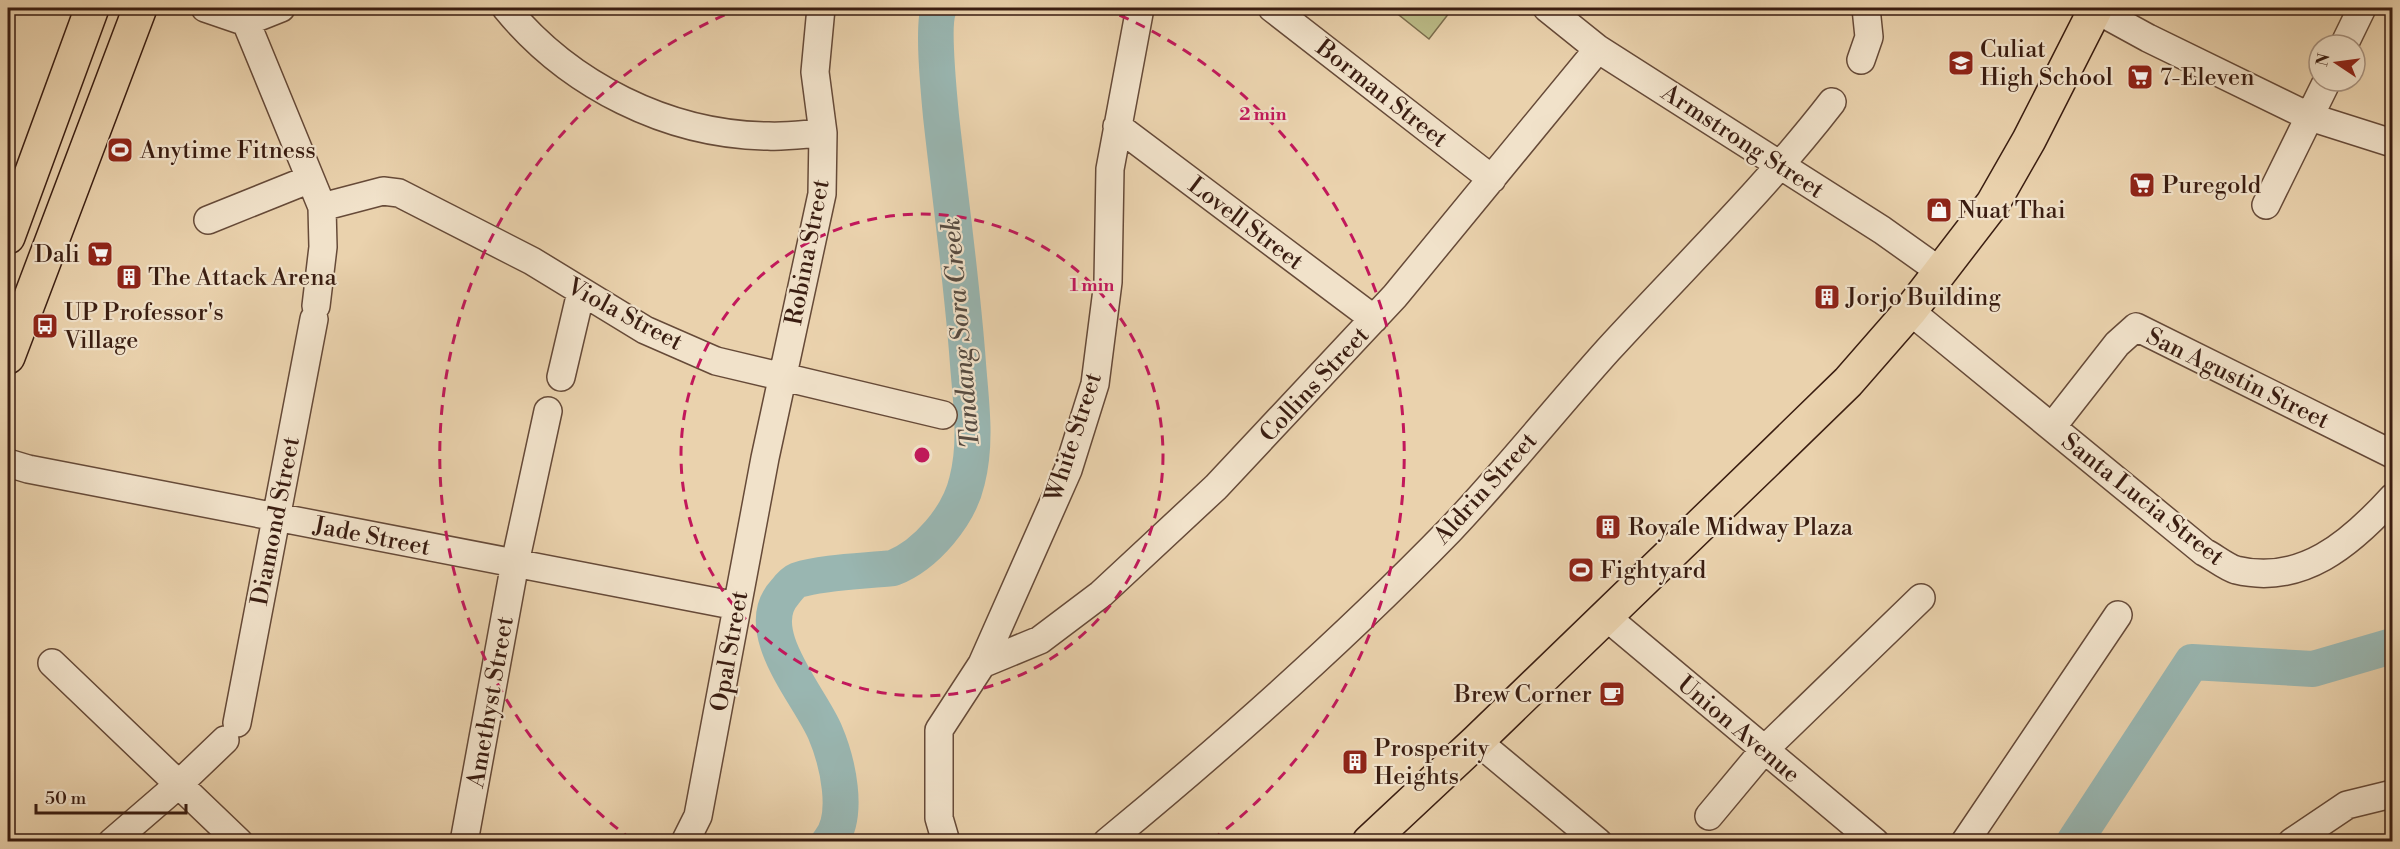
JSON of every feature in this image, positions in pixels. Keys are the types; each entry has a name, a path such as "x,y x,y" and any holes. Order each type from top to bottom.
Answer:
{"main road":[{"path":"8,237 92,8"},
{"path":"8,357 13,322 140,8"},
{"path":"1369,842 1477,741 1604,615 1848,382 1910,312 1993,202 2095,8"}],"street":[{"path":"205,8 246,22 280,8"},
{"path":"506,8 521,26 562,63 609,94 659,116 713,131 768,136 823,134"},
{"name":"Robina Street","path":"765,458 822,194 823,134 815,72 821,8"},
{"name":"White Street","path":"946,842 939,818 939,730 982,664 1068,470 1095,384 1108,282 1110,169 1140,8"},
{"name":"Borman Street","path":"1272,8 1492,179"},
{"name":"Armstrong Street","path":"1547,8 1598,49 1882,230 1941,272"},
{"path":"1861,60 1869,37 1866,8"},
{"path":"2095,8 2148,38 2310,117 2392,143"},
{"path":"2350,33 2362,8"},
{"name":"Diamond Street","path":"178,785 231,731 315,313 323,247 322,207 246,22"},
{"name":"Collins Street","path":"982,664 1041,640 1101,594 1216,487 1374,319 1598,49"},
{"path":"2266,205 2321,93"},
{"name":"Aldrin Street","path":"1107,842 1197,768 1381,600 1453,527 1584,377 1781,166 1832,102"},
{"name":"Lovell Street","path":"1117,126 1374,319"},
{"path":"208,220 310,179"},
{"name":"Viola Street","path":"322,207 383,191 399,193 531,261 645,330 716,361 943,415"},
{"path":"561,377 581,292"},
{"name":"Santa Lucia Street","path":"1910,312 2204,552 2235,570 2268,572 2305,568 2361,533 2392,498"},
{"name":"San Agustin Street","path":"2052,427 2117,344 2136,327 2392,454"},
{"name":"Amethyst Street","path":"464,842 515,563 548,411"},
{"name":"Opal Street","path":"686,842 698,816 765,458"},
{"name":"Jade Street","path":"8,463 28,469 737,606"},
{"path":"1709,816 1764,750 1921,598"},
{"name":"Union Avenue","path":"1604,615 1875,842"},
{"path":"1965,842 2118,615"},
{"path":"52,663 239,842"},
{"path":"1477,741 1598,842"},
{"path":"112,842 178,785"},
{"path":"2292,842 2347,805 2392,794"}],"green space":[{"path":"1396,8 1453,8 1429,39 1394,11"}],"waterway":[{"name":"Tandang Sora Creek","path":"829,842 836,831 841,803 834,757 825,732 796,682 778,644 774,625 776,607 786,590 798,580 831,573 893,568 917,554 939,533 957,508 967,481 972,452 971,393 963,302 938,77 936,29 939,8"},
{"path":"2074,842 2192,662 2313,669 2392,646"}],"place":[{"name":"Culiat High School","path":"1961,63"},
{"name":"7-Eleven","path":"2140,77"},
{"name":"Anytime Fitness","path":"120,150"},
{"name":"Puregold","path":"2142,185"},
{"name":"Nuat Thai","path":"1939,210"},
{"name":"Dali","path":"100,254"},
{"name":"The Attack Arena","path":"129,277"},
{"name":"Jorjo Building","path":"1827,297"},
{"name":"UP Professor's Village","path":"45,326"},
{"name":"Royale Midway Plaza","path":"1608,527"},
{"name":"Fightyard","path":"1581,570"},
{"name":"Brew Corner","path":"1612,694"},
{"name":"Prosperity Heights","path":"1355,762"}]}
